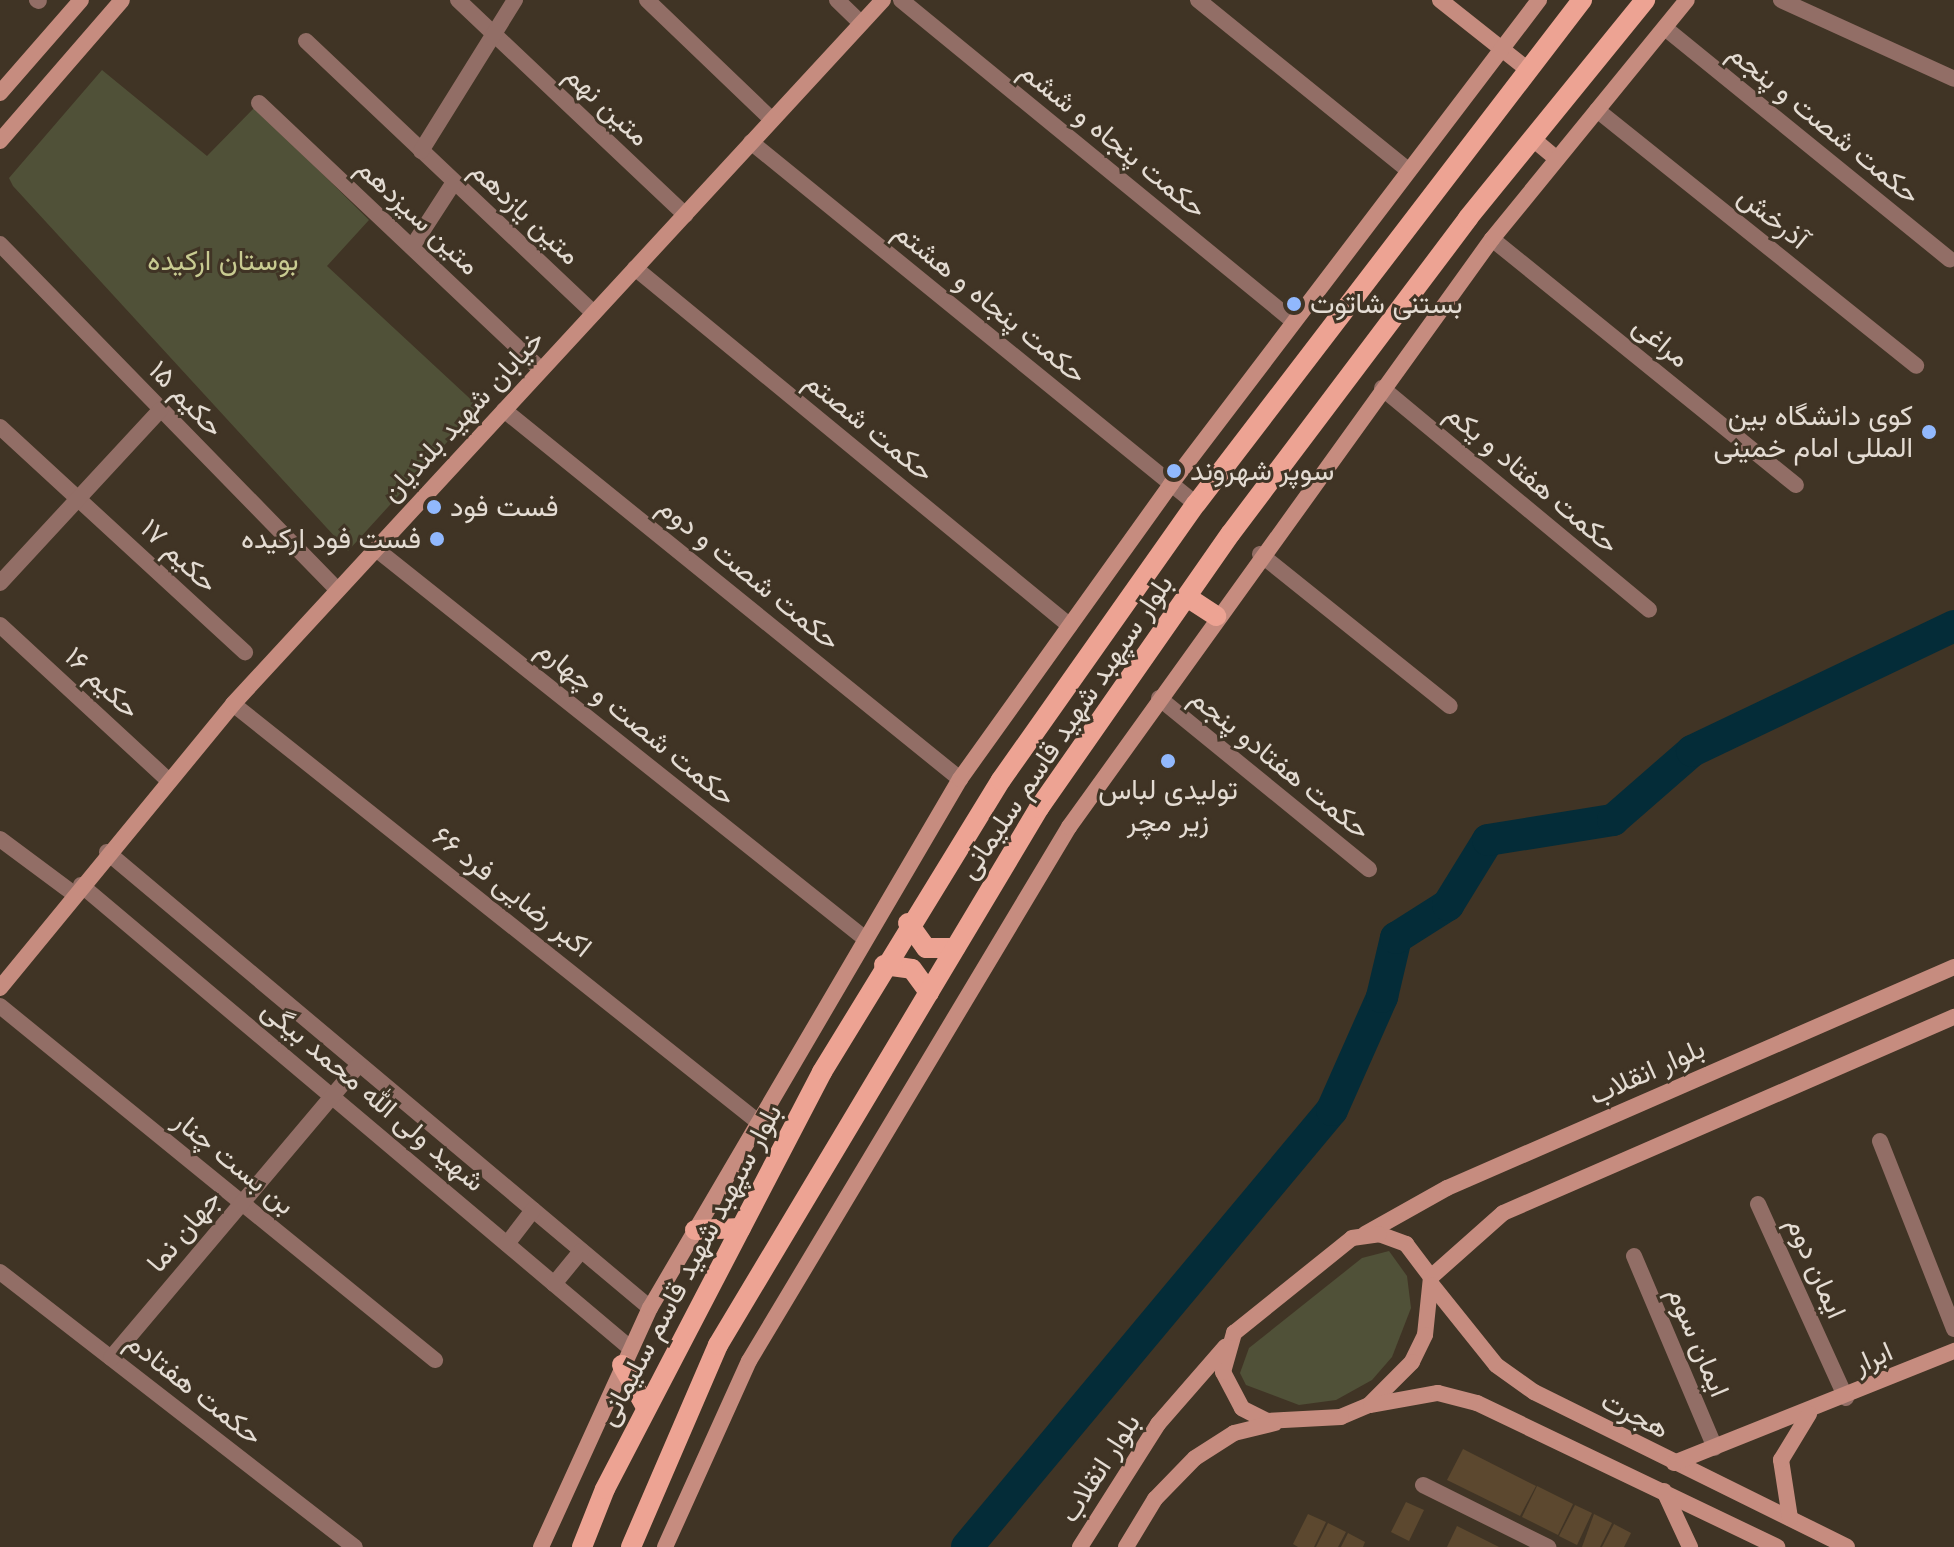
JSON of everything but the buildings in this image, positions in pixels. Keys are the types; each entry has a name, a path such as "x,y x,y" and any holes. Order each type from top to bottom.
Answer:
{"main road":[{"name":"بلوار سپهبد شهید قاسم سلیمانی","path":"582,1547 646,1407 908,923 1196,504 1582,0"},
{"name":"بلوار سپهبد شهید قاسم سلیمانی","path":"631,1547 718,1345 1039,808 1187,597 1533,139 1645,0"},
{"path":"1187,597 1216,616"},
{"path":"908,923 926,948 955,948"},
{"path":"884,965 912,969 929,992"},
{"path":"695,1230 741,1228"},
{"path":"626,1357 646,1407"}],"street":[{"path":"0,93 81,0"},
{"path":"0,141 122,0"},
{"name":"متین نهم","path":"458,0 685,215"},
{"path":"421,151 515,0"},
{"path":"647,0 772,120"},
{"path":"837,0 861,23"},
{"name":"خیابان شهید بلندیان","path":"0,988 107,852 233,704 883,0"},
{"name":"حکمت پنجاه و ششم","path":"901,0 1293,321"},
{"path":"1198,0 1407,169"},
{"path":"1440,0 1527,69"},
{"path":"541,1547 650,1308 863,937 960,779 1171,484 1407,169 1539,0"},
{"path":"665,1547 757,1348 984,962 1159,698 1260,554 1492,239 1687,0"},
{"path":"1781,0 1954,79"},
{"name":"حکمت شصت و پنجم","path":"1665,28 1950,260"},
{"name":"متین یازدهم","path":"306,41 594,313"},
{"name":"متین سیزدهم","path":"259,103 541,370"},
{"name":"آذرخش","path":"1597,110 1916,366"},
{"path":"1533,139 1557,159"},
{"name":"حکمت پنجاه و هشتم","path":"751,142 1196,504"},
{"path":"412,247 454,182"},
{"name":"مراغی","path":"1492,239 1796,485"},
{"name":"حکیم ۱۵","path":"0,244 337,589"},
{"name":"حکمت شصتم","path":"635,268 1070,626"},
{"name":"حکمت هفتاد و یکم","path":"1382,388 1649,610"},
{"path":"0,583 160,410"},
{"name":"حکمت شصت و دوم","path":"504,410 960,779"},
{"name":"حکیم ۱۷","path":"0,427 245,652"},
{"name":"حکمت شصت و چهارم","path":"376,549 863,937"},
{"path":"1260,554 1450,706"},
{"name":"حکیم ۱۶","path":"0,625 168,780"},
{"name":"حکمت هفتادو پنجم","path":"1159,698 1369,869"},
{"name":"۶۶ اکبر رضایی فرد","path":"233,704 757,1121"},
{"name":"شهید ولی الله محمد بیگی","path":"0,839 78,889 333,1095 554,1284 626,1357"},
{"name":"شهید ولی الله محمد بیگی","path":"107,852 650,1308"},
{"name":"بلوار انقلاب","path":"1365,1234 1447,1188 1954,967"},
{"name":"بن بست چنار","path":"0,1006 435,1360"},
{"path":"1431,1281 1406,1244 1365,1234 1291,1283 1227,1345 1223,1372 1232,1398 1253,1416 1280,1422 1311,1423 1369,1405 1412,1362 1425,1335 1431,1281 1503,1213 1951,1021"},
{"name":"جهان نما","path":"111,1358 359,1065"},
{"path":"1880,1141 1954,1329"},
{"name":"ایمان دوم","path":"1758,1204 1846,1398"},
{"path":"507,1244 533,1210"},
{"path":"554,1284 581,1251"},
{"name":"ایمان سوم","path":"1634,1256 1715,1448"},
{"name":"حکمت هفتادم","path":"0,1272 355,1547"},
{"name":"هجرت","path":"1431,1281 1496,1365 1521,1383 1674,1463 1847,1547"},
{"name":"بلوار انقلاب","path":"1080,1547 1158,1424 1227,1345"},
{"name":"ابرار","path":"1674,1463 1846,1398 1954,1351"},
{"name":"هجرت","path":"1369,1405 1438,1393 1477,1403 1770,1544"},
{"path":"1790,1518 1781,1460 1812,1409"},
{"path":"1126,1547 1155,1499 1195,1458 1234,1433 1280,1422"},
{"path":"1423,1485 1548,1547"},
{"path":"1664,1491 1690,1547"},
{"path":"1743,1547 1770,1544"}],"green space":[{"name":"بوستان ارکیده","path":"102,70 207,156 255,107 369,220 327,266 479,407 348,551 13,186 9,178"},
{"path":"1389,1251 1407,1276 1411,1308 1392,1357 1372,1380 1336,1400 1299,1405 1246,1385 1240,1373 1249,1348 1362,1258"}],"waterway":[{"path":"967,1547 1332,1110 1382,997 1396,938 1448,905 1488,840 1613,820 1692,751 1954,626"}],"place":[{"name":"بستنی شاتوت","path":"1294,304"},
{"name":"کوی دانشگاه بین المللی امام خمینی","path":"1929,432"},
{"name":"سوپر شهروند","path":"1174,471"},
{"name":"فست فود","path":"434,507"},
{"name":"فست فود ارکیده","path":"437,539"},
{"name":"تولیدی لباس زیر مچر","path":"1168,761"}]}
